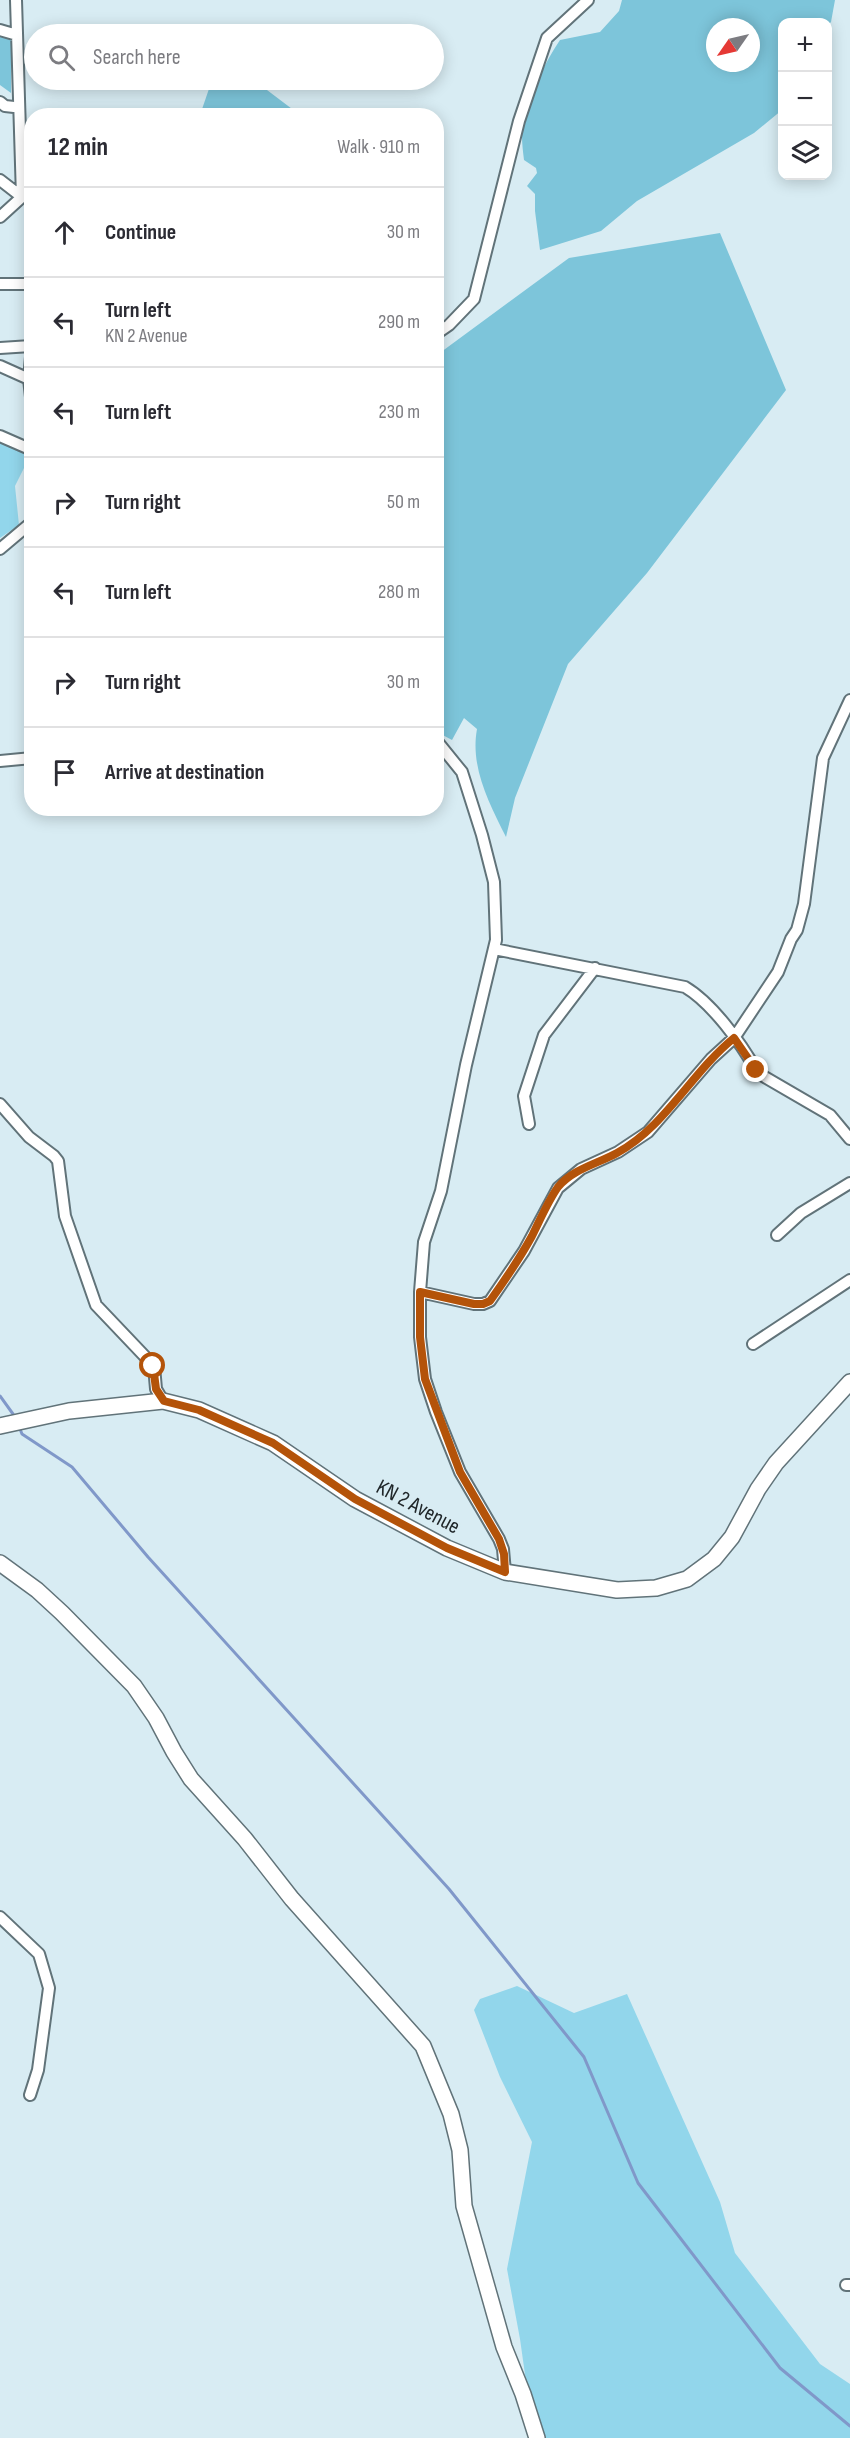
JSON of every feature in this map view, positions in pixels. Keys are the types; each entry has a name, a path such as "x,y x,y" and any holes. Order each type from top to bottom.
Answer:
{"main road":[{"name":"KN 2 Avenue","path":"0,1426 69,1411 164,1401 199,1410 273,1443 355,1499 447,1548 505,1572 617,1590 657,1588 687,1579 714,1558 732,1537 758,1489 776,1463 850,1382"},
{"path":"0,1563 37,1590 134,1686 156,1718 191,1779 244,1839 292,1899 423,2046 451,2114 460,2150 464,2206 504,2347 523,2394 537,2438"}],"street":[{"path":"0,217 22,197 16,0"},
{"path":"444,328 474,299 519,121 547,38 588,0"},
{"path":"0,30 17,35"},
{"path":"0,102 5,106 14,106"},
{"path":"0,180 22,197"},
{"path":"0,284 24,284"},
{"path":"0,348 24,346"},
{"path":"0,366 24,377"},
{"path":"0,436 24,446"},
{"path":"0,549 24,528"},
{"path":"420,1292 474,1304 490,1301 524,1251 558,1188 581,1169 618,1152 648,1132 711,1059 734,1038 778,972 800,921 823,758 850,700"},
{"path":"444,750 462,772 482,835 494,882 496,940 466,1065 441,1191 424,1242 420,1292 420,1337 425,1379 460,1472 499,1539 504,1554 505,1572"},
{"path":"0,761 24,759"},
{"path":"494,949 685,987 694,992 717,1016 763,1076 830,1115 850,1139"},
{"path":"529,1124 524,1096 544,1035 595,968"},
{"path":"0,1104 29,1137 58,1161 65,1216 96,1305 153,1366 156,1389 164,1401"},
{"path":"777,1235 801,1213 850,1183"},
{"path":"753,1344 850,1280"},
{"path":"0,1917 39,1954 49,1988 38,2070 30,2095"}],"shaded area":[{"path":"622,0 835,0 832,18 778,18 778,113 754,133 637,201 601,231 540,250 535,194 527,186 537,173 536,168 524,160 522,145 526,112 541,73 560,40 600,32 619,11"},
{"path":"0,36 11,39 11,93 0,85"},
{"path":"209,90 267,90 291,108 202,108"},
{"path":"720,233 786,390 647,573 568,664 515,798 506,837 482,784 476,757 477,729 464,718 452,740 444,736 444,350 569,258"},
{"path":"0,442 24,453 24,468 15,486 19,525 0,538"},
{"path":"517,1986 574,2013 627,1994 720,2202 735,2253 820,2364 850,2384 850,2438 534,2438 507,2269 532,2142 500,2077 474,2010 480,1999"}],"waterway":[{"path":"0,1396 13,1414"},
{"path":"20,1429 22,1434 72,1467 148,1557 449,1889 584,2057 638,2183 780,2368 850,2426"}],"route":[{"path":"153,1366 156,1389 164,1401 199,1410 273,1443 355,1499 447,1548 505,1572 504,1554 499,1539 460,1472 425,1379 420,1337 420,1292 474,1304 490,1301 524,1251 558,1188 567,1179 581,1169 618,1152 648,1132 718,1051 734,1038 756,1070"}]}
